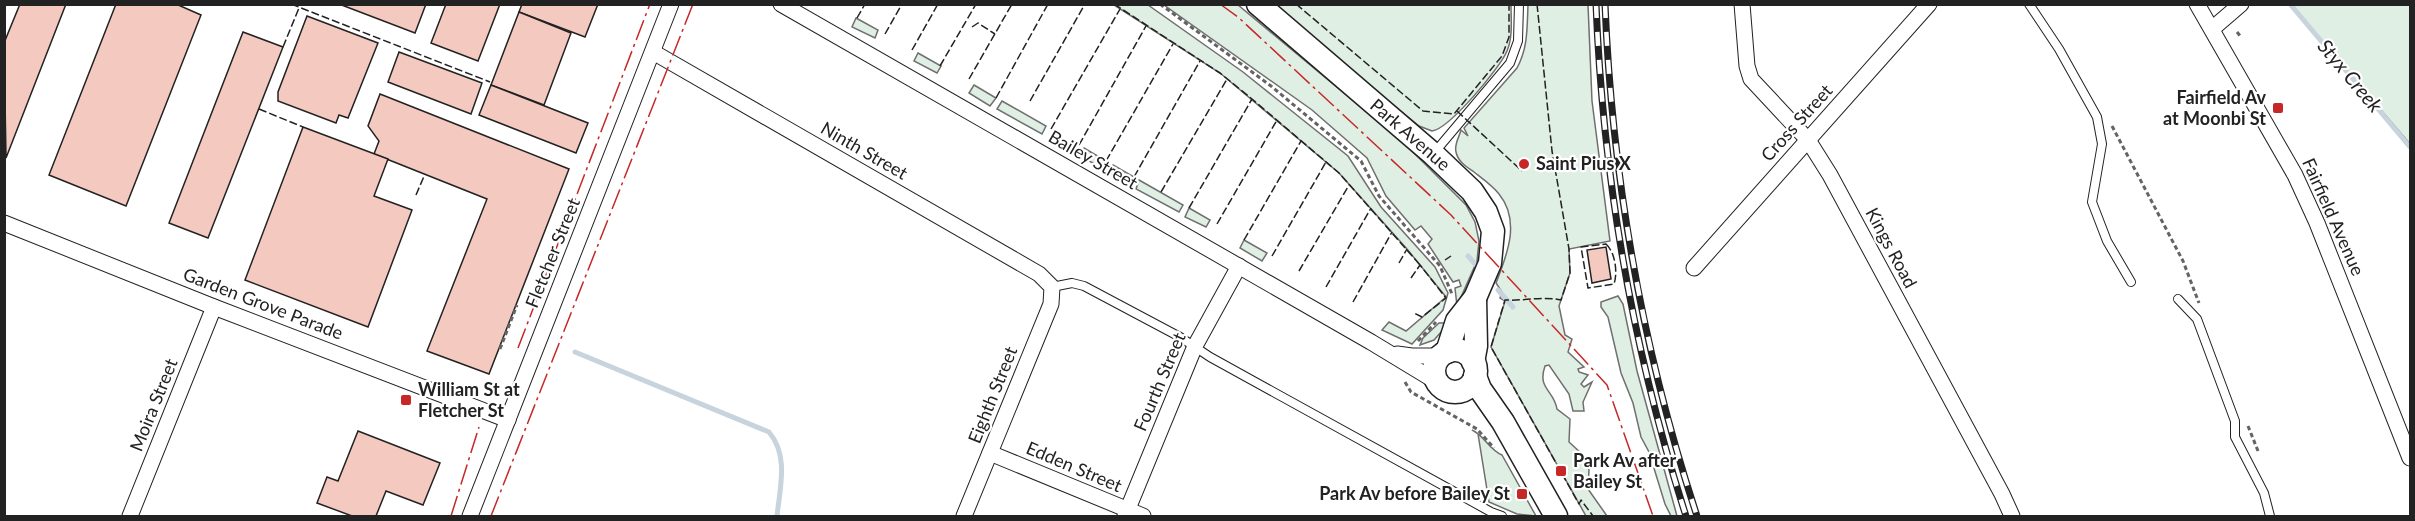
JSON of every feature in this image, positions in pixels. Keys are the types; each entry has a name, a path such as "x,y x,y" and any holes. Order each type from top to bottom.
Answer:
{"main road":[{"name":"Park Avenue","path":"1258,4 1433,154 1472,191 1490,222 1493,236 1491,255 1475,298 1457,321 1444,354"},
{"name":"Park Avenue","path":"1470,376 1476,346 1475,298"},
{"path":"1470,376 1448,391 1437,382 1435,365 1444,354 1462,352 1483,404 1503,422 1555,516"}],"street":[{"name":"Fletcher Street","path":"470,516 671,4"},
{"name":"Bailey Street","path":"781,4 1437,382"},
{"name":"Kings Road","path":"1742,4 1747,66 1751,79 1808,140 1847,206 2012,516"},
{"name":"Cross Street","path":"1694,268 1929,4"},
{"name":"Fairfield Avenue","path":"2197,4 2300,185 2410,458"},
{"path":"2212,28 2241,4"},
{"name":"Ninth Street","path":"653,52 1039,274 1052,287"},
{"name":"Garden Grove Parade","path":"4,223 508,420"},
{"name":"Fourth Street","path":"1126,513 1195,346 1239,266"},
{"name":"Eighth Street","path":"964,516 1051,304 1052,287"},
{"name":"Moira Street","path":"130,516 214,307"},
{"name":"Bailey Street","path":"1385,350 1412,356 1444,354"},
{"name":"Edden Street","path":"990,453 1126,513 1143,516"}],"lane":[{"path":"1433,154 1510,63 1518,41 1519,4"},
{"path":"2030,4 2059,49 2097,117 2102,144 2092,202 2107,241 2131,282"},
{"path":"1052,287 1072,283 1084,286 1195,346 1220,363 1502,516"},
{"path":"2178,299 2197,319 2235,421 2235,437 2264,494 2270,516"}],"path":[{"path":"1160,4 1270,86 1337,140 1366,170 1379,196 1440,266 1451,289 1452,299"},
{"path":"2238,32 2241,36"},
{"path":"2107,116 2183,261 2200,306"},
{"path":"500,349 518,305"},
{"path":"1416,345 1423,334 1437,321"},
{"path":"1406,379 1407,388 1411,392 1477,429 1495,450"},
{"path":"1468,424 1474,415"},
{"path":"2244,417 2262,461"}],"green space":[{"path":"1114,5 1148,5 1243,72 1348,156 1381,207 1435,267 1448,293 1443,310 1412,344 1382,330 1389,322 1406,331 1446,297 1407,249 1339,173 1220,73"},
{"path":"1164,5 1238,5 1403,142 1466,205 1475,222 1479,241 1477,261 1457,306 1455,288 1461,286 1459,280 1453,282 1428,244 1432,239 1421,226 1415,230 1386,196 1367,158 1312,110"},
{"path":"1270,5 1511,5 1510,40 1502,59 1473,97 1450,120 1432,131 1419,126"},
{"path":"1528,5 1588,5 1592,101 1610,241 1569,249 1570,273 1559,306 1565,335 1572,339 1568,352 1584,367 1578,369 1579,372 1588,375 1581,384 1584,387 1592,382 1583,402 1584,411 1573,411 1569,394 1549,365 1545,366 1543,380 1557,409 1570,419 1569,442 1583,455 1589,470 1588,489 1607,516 1586,516 1491,347 1505,301 1500,298 1502,292 1496,283 1508,250 1511,227 1509,215 1506,204 1497,191 1463,164 1456,152 1461,130 1468,136 1464,128 1517,68 1521,60 1527,30"},
{"path":"2291,5 2410,5 2410,144"},
{"path":"856,18 878,30 875,38 852,27"},
{"path":"918,53 941,66 937,73 914,61"},
{"path":"974,85 996,98 990,106 969,93"},
{"path":"1002,101 1046,126 1042,134 997,109"},
{"path":"1084,148 1106,161 1103,168 1081,157"},
{"path":"1113,165 1134,177 1130,184 1109,173"},
{"path":"1139,180 1183,205 1179,212 1136,189"},
{"path":"1189,208 1210,220 1206,227 1185,217"},
{"path":"1244,240 1267,253 1262,261 1240,248"},
{"path":"1618,296 1623,304 1637,371 1677,516 1671,516 1665,504 1649,452 1641,437 1633,403 1621,373 1608,317 1601,307 1601,302"},
{"path":"1439,323 1449,323 1434,340 1420,345 1423,338"},
{"path":"1472,430 1480,435 1497,453 1502,455 1536,516 1517,514 1489,502 1478,434"}],"building":[{"path":"20,4 66,4 6,158 4,43"},
{"path":"116,4 176,4 201,15 126,206 49,175"},
{"path":"339,4 426,4 415,33"},
{"path":"446,4 500,4 478,61 431,43"},
{"path":"522,4 598,4 585,37 519,12"},
{"path":"519,12 571,33 544,105 491,85"},
{"path":"307,16 378,43 348,118 339,115 336,123 278,101 278,92"},
{"path":"243,32 283,47 208,238 169,223"},
{"path":"399,52 482,83 471,114 388,82"},
{"path":"491,85 588,123 576,153 479,115"},
{"path":"380,94 569,169 489,374 427,351 487,199 374,154 379,141 368,126"},
{"path":"303,127 388,159 374,196 412,210 368,327 245,280"},
{"path":"1606,247 1611,279 1592,283 1587,250"},
{"path":"358,431 440,463 423,505 386,491 376,516 352,516 317,503 327,477 338,481"}],"waterway":[{"name":"Styx Creek","path":"2290,4 2410,147"},
{"path":"1468,256 1476,265"},
{"path":"1498,290 1513,307"},
{"path":"575,352 769,432 775,441 781,461 777,516"}],"railway":[{"path":"1596,4 1606,135 1624,264 1651,391 1686,516"},
{"path":"1605,4 1615,134 1633,264 1661,391 1697,516"}],"fence":[{"path":"291,4 490,82"},
{"path":"857,18 865,4"},
{"path":"885,34 902,4"},
{"path":"912,50 938,4"},
{"path":"940,66 976,4"},
{"path":"969,79 1012,4"},
{"path":"996,98 1048,4"},
{"path":"1030,101 1085,4"},
{"path":"1114,4 1220,73 1339,173 1420,265"},
{"path":"1296,4 1423,111 1454,114 1502,56 1509,37 1509,4"},
{"path":"1537,4 1552,151 1569,249 1570,273 1561,300 1547,298 1505,300 1491,347 1579,504 1581,500 1593,516"},
{"path":"283,47 299,8"},
{"path":"1051,129 1120,9"},
{"path":"972,27 978,23 995,34"},
{"path":"1079,145 1146,26"},
{"path":"1106,161 1173,44"},
{"path":"1134,177 1200,61"},
{"path":"1161,192 1227,79"},
{"path":"1189,208 1252,99"},
{"path":"259,109 303,127"},
{"path":"1457,111 1522,171"},
{"path":"1217,224 1277,120"},
{"path":"1244,240 1301,141"},
{"path":"1272,256 1326,162"},
{"path":"416,195 425,174"},
{"path":"1299,271 1349,185"},
{"path":"1326,287 1371,208"},
{"path":"1353,302 1392,232"},
{"path":"1606,244 1615,262 1614,284 1588,288 1581,247 1606,244"},
{"path":"1399,263 1407,249"},
{"path":"1445,260 1451,256"},
{"path":"1411,278 1420,265 1446,298 1422,317 1414,313"}],"power":[{"path":"518,348 650,4"},
{"path":"491,516 693,4"},
{"path":"1220,4 1238,17 1451,215 1607,385 1653,516"},
{"path":"451,516 479,427"}],"place":[{"name":"Fairfield Av at Moonbi St","path":"2278,108"},
{"name":"Saint Pius X","path":"1524,164"},
{"name":"William St at Fletcher St","path":"406,400"},
{"name":"Park Av after Bailey St","path":"1561,471"},
{"name":"Park Av before Bailey St","path":"1522,494"}]}
